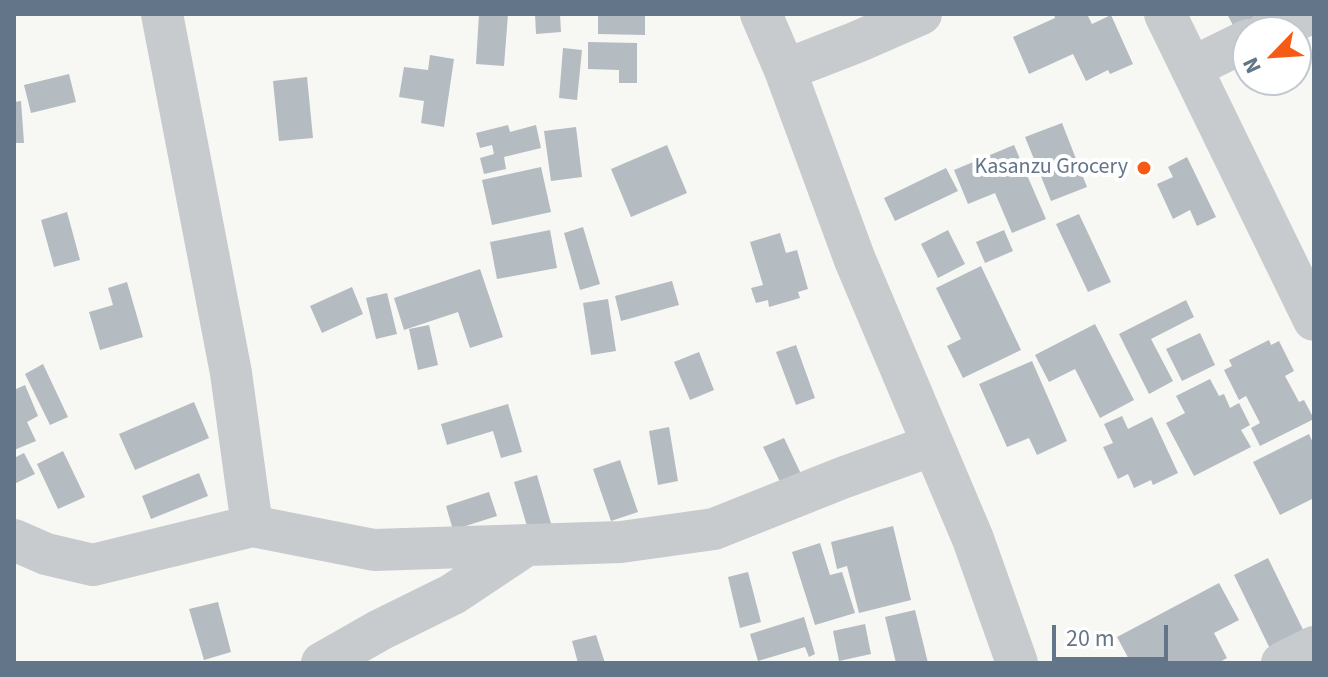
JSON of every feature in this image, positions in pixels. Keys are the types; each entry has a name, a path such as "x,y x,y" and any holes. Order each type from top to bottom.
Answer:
{"street":[{"path":"162,14 231,373 252,526"},
{"path":"761,14 785,70 855,260 973,539 1017,663"},
{"path":"785,70 921,14"},
{"path":"1165,14 1314,320"},
{"path":"1191,68 1232,48"},
{"path":"14,540 46,554 93,565 252,526 374,550 621,542 714,529 933,445"},
{"path":"322,663 453,594 526,546"},
{"path":"1282,663 1314,647"}],"building":[{"path":"479,14 508,14 504,66 476,64"},
{"path":"535,14 560,14 561,32 536,34"},
{"path":"598,14 645,14 645,35 598,34"},
{"path":"1054,14 1087,14 1092,24 1111,15 1133,64 1110,74 1108,70 1086,81 1073,54 1029,74 1013,37 1055,18"},
{"path":"1227,14 1286,14 1232,16 1232,23"},
{"path":"588,42 637,43 637,83 619,83 619,70 588,69"},
{"path":"563,48 582,50 577,100 559,98"},
{"path":"430,55 454,59 444,127 421,123 424,101 399,97 404,67 428,70"},
{"path":"69,74 76,102 31,113 24,85"},
{"path":"307,77 313,138 279,141 273,81"},
{"path":"21,101 24,143 14,143 14,102"},
{"path":"1062,123 1087,187 1051,201 1025,137"},
{"path":"508,125 510,132 536,125 541,148 504,157 506,169 484,174 480,158 494,154 492,145 480,148 476,133"},
{"path":"576,127 582,177 551,181 544,131"},
{"path":"667,145 687,193 631,217 611,169"},
{"path":"1014,145 1046,219 1012,233 995,193 968,204 954,170"},
{"path":"1187,157 1216,217 1197,226 1190,210 1173,219 1157,184 1173,177 1168,167"},
{"path":"541,167 551,212 492,225 482,180"},
{"path":"946,168 958,191 895,221 884,198"},
{"path":"67,212 80,260 54,267 41,220"},
{"path":"1079,214 1111,282 1088,292 1056,224"},
{"path":"583,227 600,284 580,290 564,233"},
{"path":"550,230 557,268 497,279 490,242"},
{"path":"948,230 965,264 938,278 921,244"},
{"path":"1004,230 1013,251 985,263 976,242"},
{"path":"780,233 786,253 797,250 808,289 798,292 800,298 769,307 768,300 756,303 751,288 763,285 750,242"},
{"path":"981,266 1021,350 963,378 947,346 961,339 936,288"},
{"path":"480,269 503,337 470,348 458,312 404,330 394,298"},
{"path":"672,281 679,305 621,321 615,296"},
{"path":"127,282 143,337 100,350 89,312 113,305 108,288"},
{"path":"352,287 363,314 322,333 310,306"},
{"path":"387,293 397,334 376,339 366,298"},
{"path":"608,299 616,351 591,355 583,303"},
{"path":"1186,300 1194,317 1151,339 1173,381 1149,394 1119,334"},
{"path":"1095,324 1134,400 1100,418 1075,369 1049,382 1035,355"},
{"path":"429,325 438,365 418,370 409,329"},
{"path":"1200,333 1215,365 1182,381 1166,349"},
{"path":"1269,340 1271,345 1279,341 1294,371 1285,376 1299,402 1304,400 1314,419 1260,446 1251,428 1260,423 1246,396 1239,400 1224,370 1232,366 1229,360"},
{"path":"796,345 815,398 796,405 776,352"},
{"path":"699,352 714,390 690,400 674,362"},
{"path":"1032,361 1067,441 1037,455 1029,438 1007,447 979,384"},
{"path":"43,364 68,417 50,425 25,374"},
{"path":"1210,379 1219,396 1224,394 1230,408 1239,403 1250,425 1241,430 1251,447 1194,476 1166,423 1185,413 1176,396"},
{"path":"25,385 38,416 27,422 36,441 14,450 14,390"},
{"path":"194,402 209,438 135,470 119,434"},
{"path":"508,404 522,452 501,458 493,431 447,445 441,424"},
{"path":"1122,416 1128,429 1152,417 1178,473 1153,485 1151,480 1134,488 1128,474 1118,479 1103,447 1113,443 1104,424"},
{"path":"669,427 678,481 658,485 649,431"},
{"path":"1309,434 1314,445 1314,498 1280,515 1253,462"},
{"path":"784,438 802,476 782,486 763,447"},
{"path":"63,451 85,497 58,509 37,464"},
{"path":"24,453 35,474 14,484 14,458"},
{"path":"620,460 638,512 611,521 593,469"},
{"path":"199,473 208,496 151,519 142,496"},
{"path":"537,475 552,527 529,533 514,482"},
{"path":"489,492 497,516 453,530 446,506"},
{"path":"893,526 911,600 859,613 847,566 837,569 831,542"},
{"path":"820,543 830,575 842,572 855,613 815,625 792,552"},
{"path":"1268,558 1310,644 1276,661 1234,575"},
{"path":"748,572 761,622 740,628 728,577"},
{"path":"1219,583 1239,620 1214,633 1227,658 1218,663 1131,663 1117,637"},
{"path":"218,602 231,652 204,660 189,609"},
{"path":"915,610 928,663 896,663 885,617"},
{"path":"804,617 815,654 809,657 805,647 758,661 750,634"},
{"path":"865,624 871,654 839,661 833,631"},
{"path":"596,635 605,663 578,663 572,641"}],"place":[{"name":"Kasanzu Grocery","path":"1144,168"}]}
